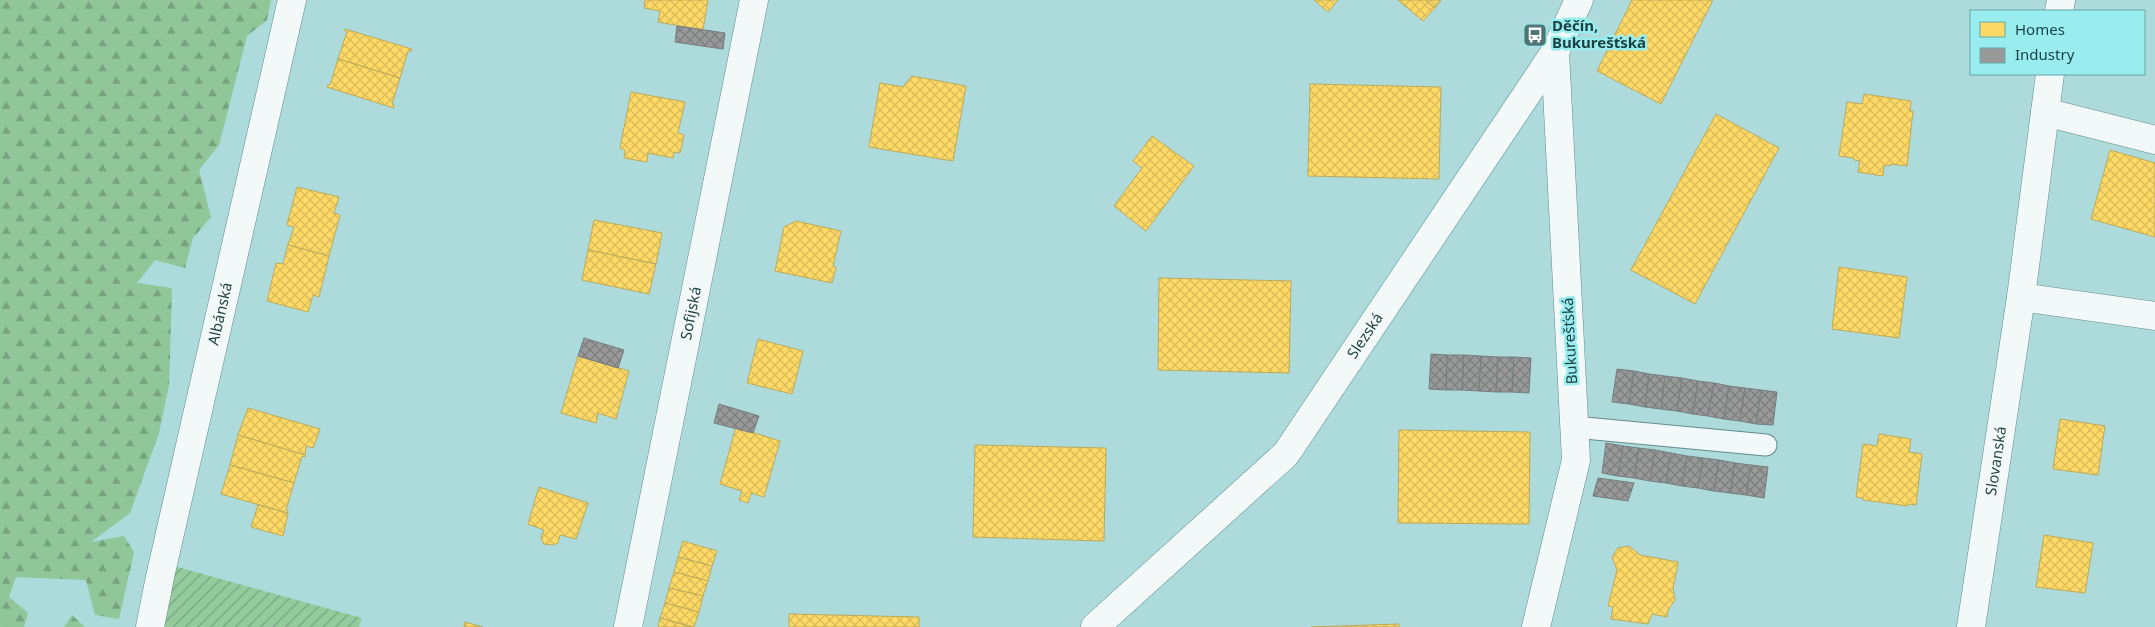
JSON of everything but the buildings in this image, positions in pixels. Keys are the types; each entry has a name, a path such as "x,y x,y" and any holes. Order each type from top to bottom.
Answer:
{"street":[{"name":"Albánská","path":"150,627 162,567 292,0"},
{"name":"Sofijská","path":"628,627 754,0"},
{"name":"Slezská","path":"1095,627 1286,454 1555,52 1579,0"},
{"name":"Bukurešťská","path":"1536,627 1576,460 1555,52"},
{"name":"Slovanská","path":"1971,627 2021,297 2050,75"},
{"path":"2045,112 2155,140"},
{"path":"2021,297 2155,316"}],"lane":[{"path":"1574,426 1766,445"}],"green space":[{"path":"0,0 271,0 267,20 247,36 219,145 199,170 211,217 193,238 185,268 155,260 137,283 172,288 169,385 159,433 130,513 91,542 124,536 134,552 119,619 95,615 86,580 16,577 9,597 28,613 24,627 0,627"},
{"path":"174,566 362,618 359,627 162,627"},
{"path":"72,615 85,627 64,627"}],"place":[{"name":"Děčín, Bukurešťská","path":"1535,35"}]}
